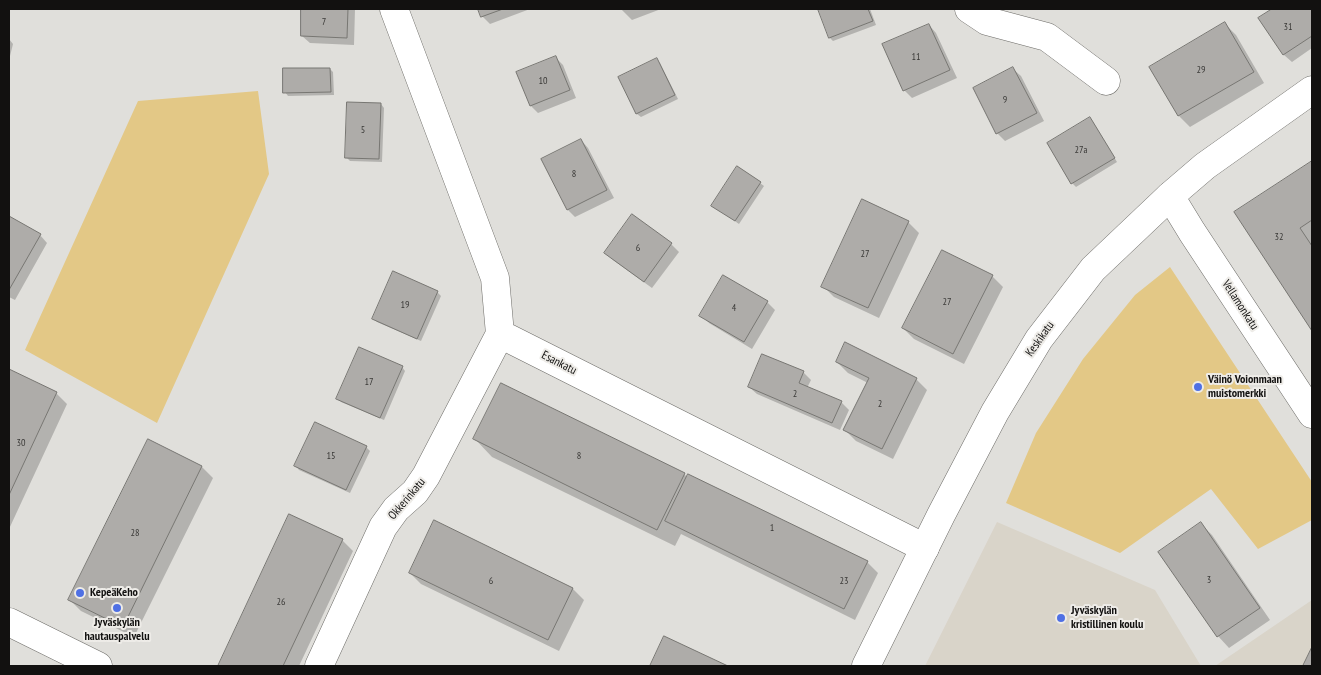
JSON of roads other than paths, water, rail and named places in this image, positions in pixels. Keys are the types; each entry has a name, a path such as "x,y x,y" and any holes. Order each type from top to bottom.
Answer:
{"street":[{"path":"394,9 495,278 500,334"},
{"path":"969,9 987,21 1047,37 1106,81"},
{"name":"Keskikatu","path":"866,666 941,515 995,412 1038,339 1093,269 1170,196 1205,166 1312,90"},
{"name":"Vellamonkatu","path":"1170,196 1312,414"},
{"name":"Esankatu","path":"500,334 925,548"},
{"name":"Okkerinkatu","path":"319,666 383,527 396,509 415,492 426,476 500,334"},
{"path":"9,622 98,666"}],"place":[{"name":"Väinö Voionmaan muistomerkki","path":"1198,387"},
{"name":"KepeäKeho","path":"80,593"},
{"name":"Jyväskylän hautauspalvelu","path":"117,608"},
{"name":"Jyväskylän kristillinen koulu","path":"1061,618"}]}
